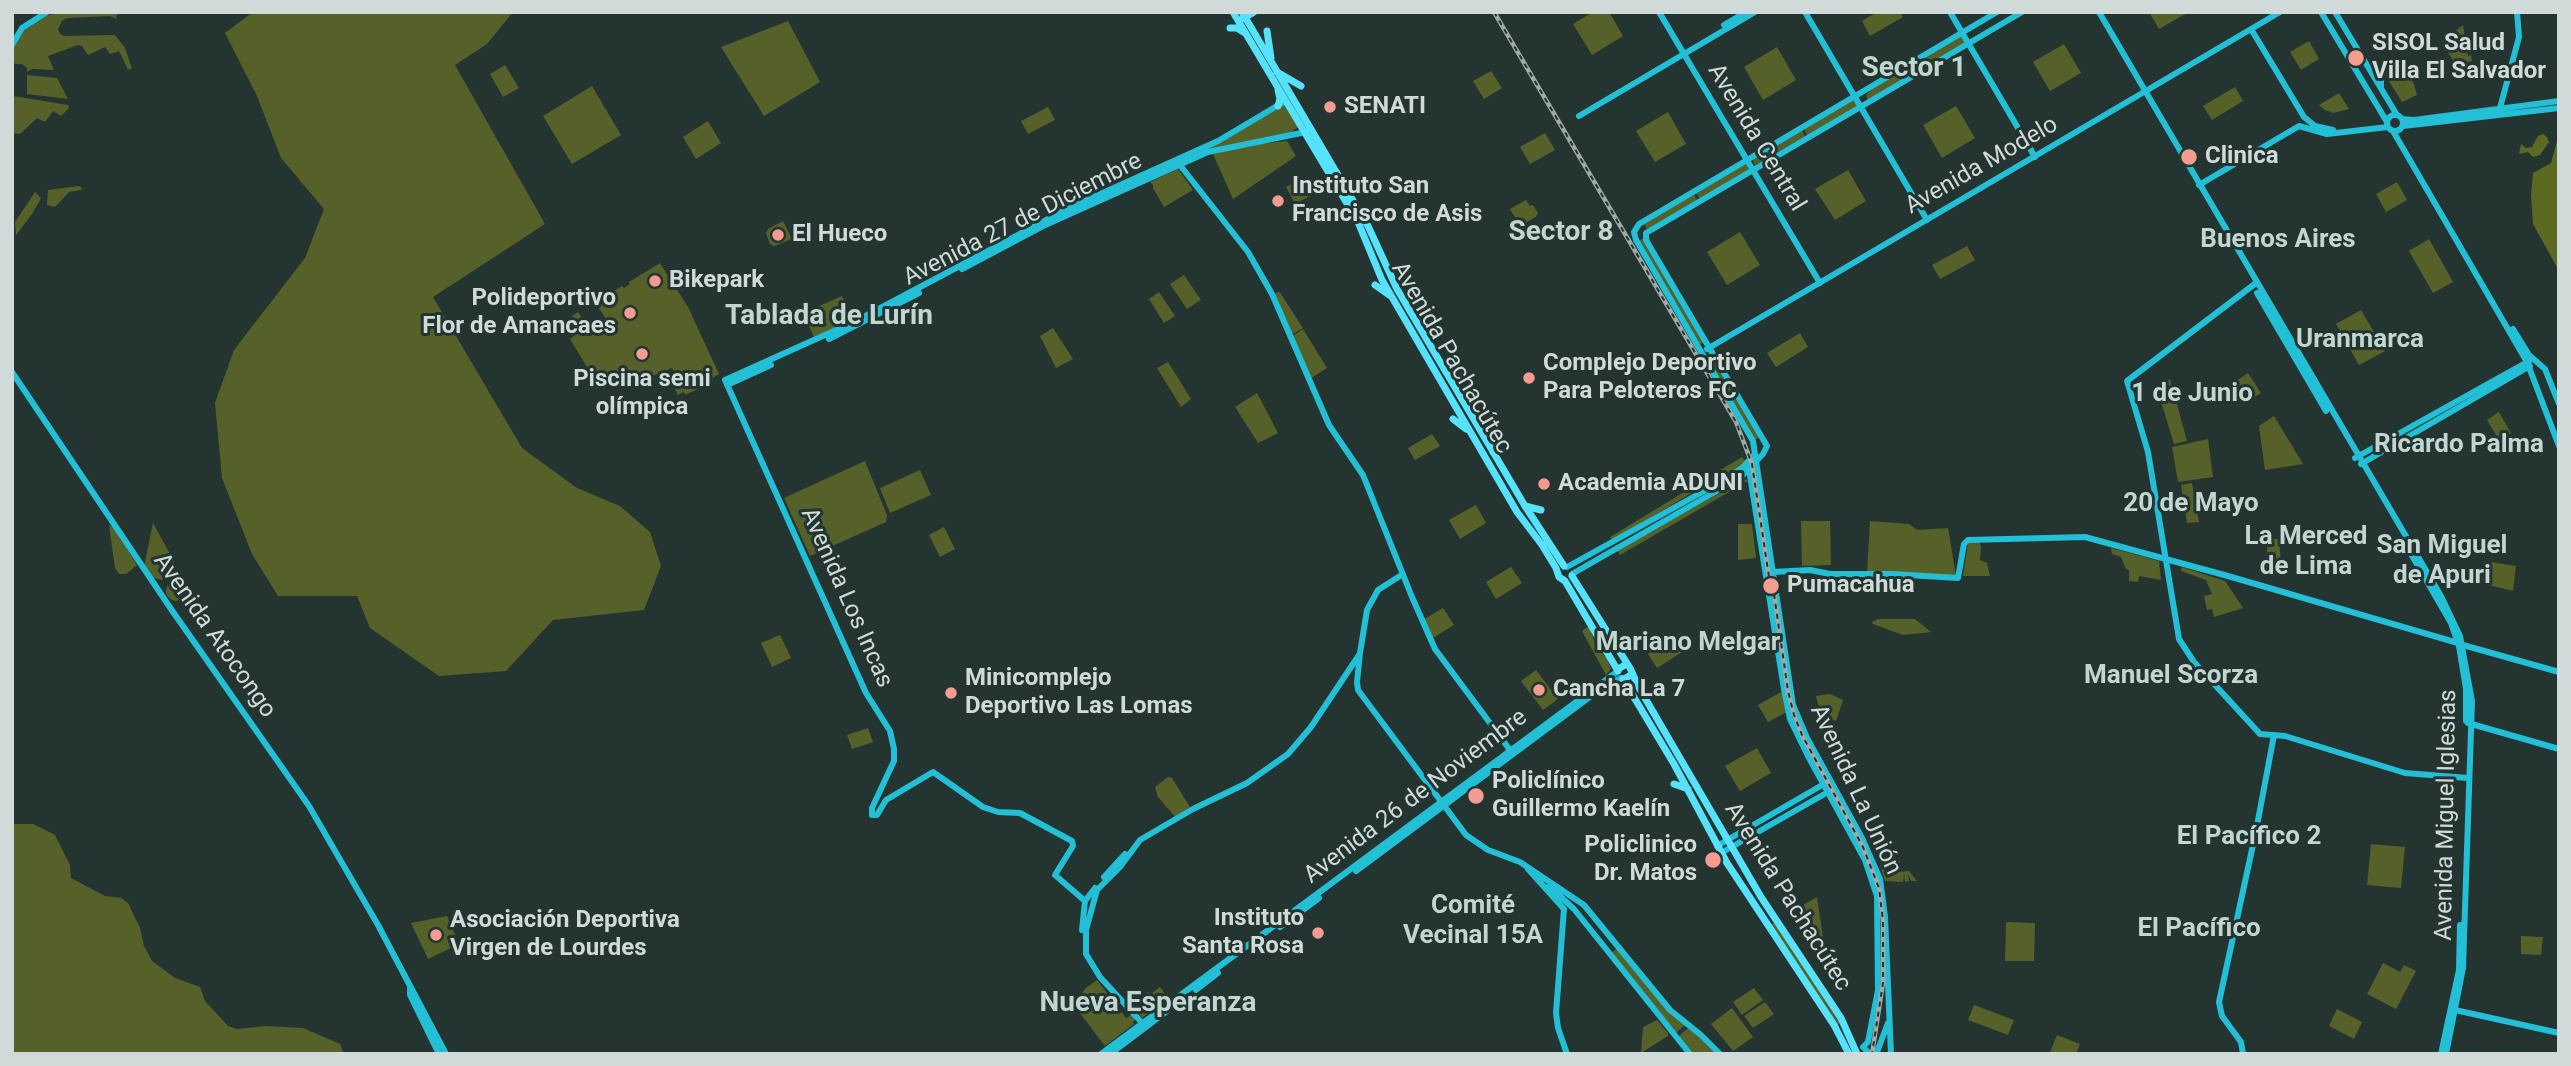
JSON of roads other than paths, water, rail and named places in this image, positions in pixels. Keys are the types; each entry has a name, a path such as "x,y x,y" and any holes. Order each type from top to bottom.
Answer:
{"main road":[{"name":"Avenida Pachacútec","path":"1233,12 1242,17 1275,69 1306,132 1336,179"},
{"path":"1242,17 1254,12"},
{"name":"Avenida Pachacútec","path":"1242,17 1247,35 1336,179 1363,232 1382,280 1566,567 1569,578 1678,763 1719,850 1784,958 1838,1031 1849,1054"},
{"path":"1230,28 1237,28 1247,35"},
{"path":"1267,31 1275,69 1300,86"},
{"path":"1275,83 1279,96 1278,106"},
{"path":"1375,285 1397,300"},
{"name":"Avenida Pachacútec","path":"1440,370 1471,432 1517,512 1534,533 1560,579 1569,578"},
{"path":"1453,419 1471,432"},
{"path":"1493,453 1497,435"},
{"path":"1525,506 1541,510"},
{"path":"1519,532 1524,530 1534,533"},
{"path":"1558,573 1566,567"},
{"name":"Avenida Pachacútec","path":"1569,578 1658,731 1772,916 1828,995 1861,1052"},
{"path":"1674,784 1688,789"},
{"path":"1709,830 1716,830 1718,825"},
{"path":"1764,922 1772,916"},
{"path":"1810,963 1810,972"}],"street":[{"path":"12,36 22,24 40,12"},
{"path":"12,45 22,28 47,12"},
{"name":"Avenida Central","path":"1661,12 1820,281"},
{"path":"1578,114 1746,12"},
{"path":"1684,51 1755,12"},
{"path":"1807,12 1927,218"},
{"path":"1952,12 2035,155"},
{"path":"1757,452 1746,425 1636,240 1634,229 1641,222 1997,12"},
{"path":"1636,240 2022,12"},
{"name":"Avenida Miguel Iglesias","path":"2098,12 2451,623 2460,644 2469,708 2459,970 2443,1054"},
{"name":"Avenida Modelo","path":"1701,351 2275,12"},
{"name":"Avenida Modelo","path":"2250,28 2280,12"},
{"path":"2321,12 2394,124 2528,364 2559,446"},
{"path":"2335,12 2381,88 2394,124"},
{"path":"2500,108 2519,37 2517,12"},
{"path":"2250,28 2304,117 2315,126 2329,130 2559,108"},
{"path":"2381,74 2381,88"},
{"name":"Avenida 27 de Diciembre","path":"728,382 858,326 1042,224 1178,162 1289,99"},
{"path":"2199,185 2299,126 2327,134 2559,101"},
{"name":"Avenida 27 de Diciembre","path":"1178,162 1220,148 1306,132"},
{"path":"1178,162 1248,252 1272,294 1325,418 1363,475 1435,649 1510,750"},
{"path":"1646,234 1764,439 1767,446 1757,452"},
{"path":"2255,285 2127,381 2148,452 2179,639 2194,662 2260,734 2285,736 2405,773 2466,779"},
{"path":"2358,461 2528,364 2545,369 2559,404"},
{"name":"Avenida Atocongo","path":"12,372 171,609 309,806 378,925 410,988"},
{"name":"Avenida Los Incas","path":"728,382 874,705 890,731 895,755 891,770 872,808 872,815 877,815 886,800 932,772 983,807 1020,813 1072,841 1073,846 1055,875 1084,901"},
{"path":"1566,567 1741,477 1757,452 1758,440 1764,439"},
{"name":"Avenida La Unión","path":"1757,452 1791,695 1797,718 1862,838 1880,879 1885,917 1890,1018 1888,1030"},
{"path":"1698,498 1749,466"},
{"name":"Avenida La Unión","path":"1749,466 1788,712 1797,734 1865,860 1874,883 1878,909 1878,990 1868,1042 1861,1052"},
{"path":"1741,477 1752,481"},
{"path":"1773,572 1810,570 1830,574 1958,578 1964,544 1968,540 2085,537 2559,672"},
{"path":"1612,543 1619,558"},
{"path":"1569,578 1612,543"},
{"path":"1403,574 1377,591 1363,625 1357,682 1359,690 1461,830 1488,850 1527,867 1584,905 1670,1010 1702,1035 1720,1054"},
{"path":"1144,1025 1100,977 1086,954 1082,936 1084,901 1140,840 1247,783 1288,754 1311,727 1360,653"},
{"name":"Avenida 26 de Noviembre","path":"1442,804 1510,750 1624,673"},
{"name":"Avenida 26 de Noviembre","path":"1101,1054 1624,673"},
{"path":"2468,723 2559,749"},
{"path":"2243,1054 2241,1042 2222,1016 2219,1002 2274,735"},
{"path":"1719,850 1824,785"},
{"path":"1729,844 1828,792"},
{"path":"1086,954 1086,930 1097,889 1120,867 1134,846"},
{"path":"1527,867 1564,909 1556,1013 1567,1054"},
{"path":"1527,867 1576,911 1690,1054"},
{"path":"410,988 410,995 439,1054"},
{"path":"410,988 446,1054"},
{"path":"2453,1012 2559,1034"},
{"name":"Avenida 26 de Noviembre","path":"1110,1054 1144,1025"},
{"path":"1861,1052 1877,1053 1888,1030"},
{"path":"1888,1030 1891,1054"},
{"path":"1878,1054 1884,1041 1891,1040"}],"railway":[{"path":"1494,12 1736,422 1752,464 1769,577"},
{"path":"1774,594 1794,715 1802,735 1863,847 1879,888 1883,921 1883,983 1872,1054"}],"place":[{"name":"SISOL Salud Villa El Salvador","path":"2356,58"},
{"name":"SENATI","path":"1330,107"},
{"name":"Clinica","path":"2189,157"},
{"name":"Instituto San Francisco de Asis","path":"1278,201"},
{"name":"El Hueco","path":"778,235"},
{"name":"Bikepark","path":"655,281"},
{"name":"Polideportivo Flor de Amancaes","path":"630,313"},
{"name":"Piscina semi olímpica","path":"642,354"},
{"name":"Complejo Deportivo Para Peloteros FC","path":"1529,378"},
{"name":"Academia ADUNI","path":"1544,484"},
{"name":"Pumacahua","path":"1771,586"},
{"name":"Cancha La 7","path":"1539,690"},
{"name":"Minicomplejo Deportivo Las Lomas","path":"951,693"},
{"name":"Policlínico Guillermo Kaelín","path":"1476,796"},
{"name":"Policlinico Dr. Matos","path":"1713,860"},
{"name":"Instituto Santa Rosa","path":"1318,933"},
{"name":"Asociación Deportiva Virgen de Lourdes","path":"436,935"}],"district":[{"name":"Sector 1","path":"1914,69"},
{"name":"Sector 8","path":"1561,233"},
{"name":"Buenos Aires","path":"2278,240"},
{"name":"Tablada de Lurín","path":"829,317"},
{"name":"Uranmarca","path":"2360,340"},
{"name":"1 de Junio","path":"2192,394"},
{"name":"Ricardo Palma","path":"2459,445"},
{"name":"20 de Mayo","path":"2191,504"},
{"name":"La Merced de Lima","path":"2306,552"},
{"name":"San Miguel de Apuri","path":"2442,561"},
{"name":"Mariano Melgar","path":"1688,643"},
{"name":"Manuel Scorza","path":"2171,676"},
{"name":"El Pacífico 2","path":"2249,837"},
{"name":"Comité Vecinal 15A","path":"1473,920"},
{"name":"El Pacífico","path":"2199,929"},
{"name":"Nueva Esperanza","path":"1148,1004"}]}
